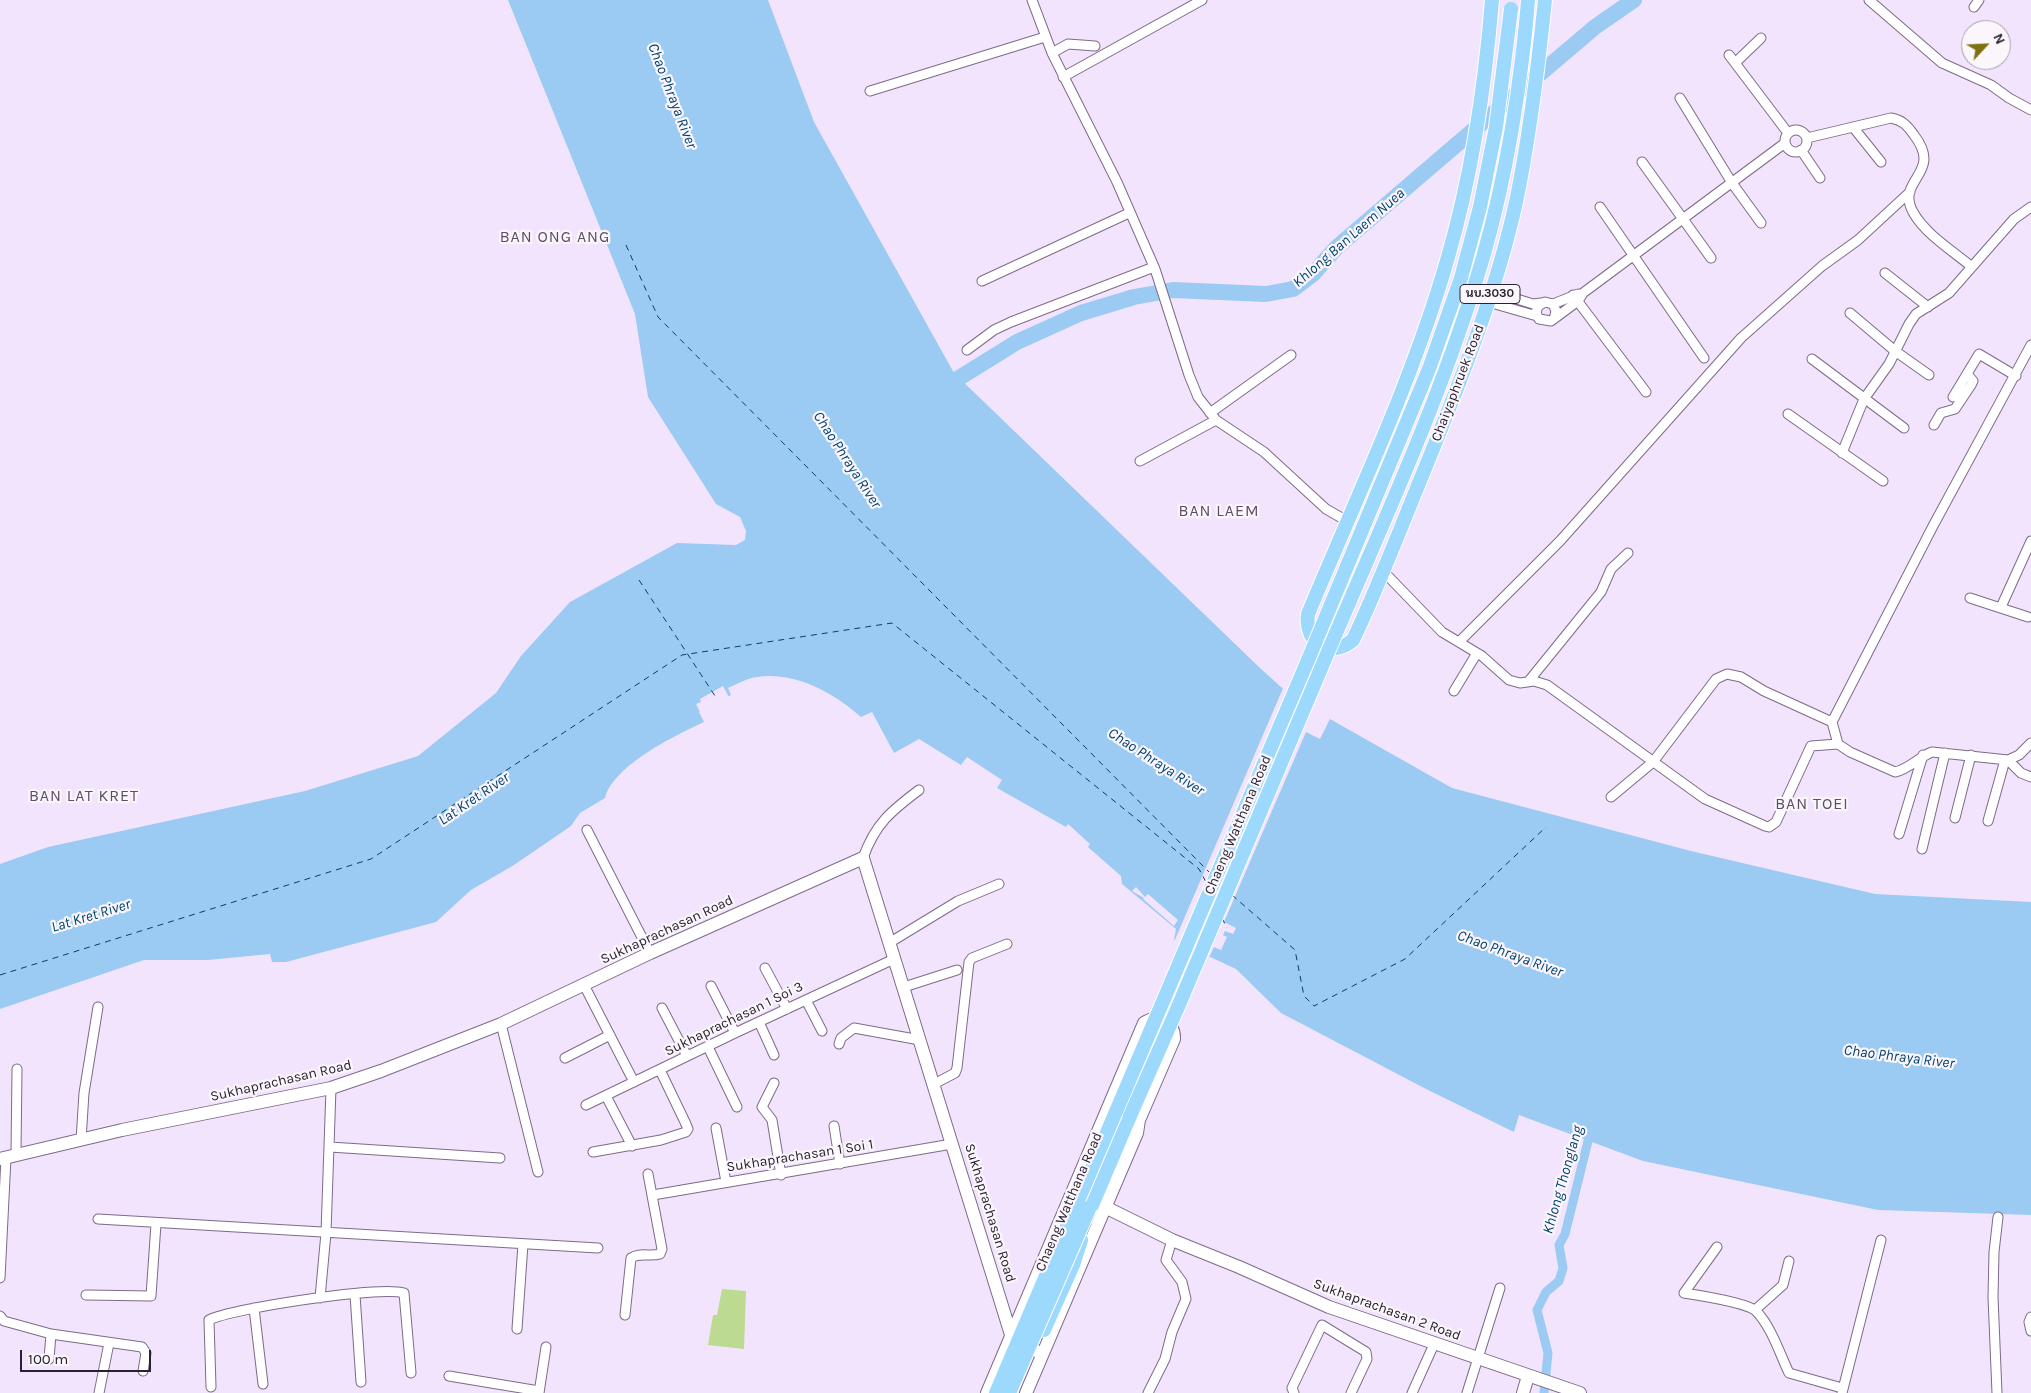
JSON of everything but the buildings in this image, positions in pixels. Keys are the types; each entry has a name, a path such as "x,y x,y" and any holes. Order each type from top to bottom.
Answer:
{"main road":[{"name":"Chaiyaphruek Road","path":"1492,0 1480,108 1448,258 1417,352 1308,614 1308,630 1312,638 1321,646 1334,649 1346,646 1353,640 1468,362 1516,203 1532,117 1545,0"},
{"name":"Chaiyaphruek Road","path":"1322,666 1409,462 1445,371 1476,283 1505,164 1519,87 1528,0"},
{"name":"Chaeng Watthana Road","path":"996,1393 1308,660 1429,369 1460,278 1480,207 1496,127 1512,4"},
{"path":"1417,352 1427,335 1434,331 1449,328 1463,335 1468,342 1468,362"},
{"name":"Chaeng Watthana Road","path":"1009,1393 1178,1007 1322,666"},
{"path":"1017,1393 1073,1265 1090,1207"}],"street":[{"path":"1032,0 1052,53 1117,182 1156,271 1189,375 1198,397 1213,417 1264,452 1326,509 1347,521"},
{"path":"1063,76 1202,0"},
{"path":"1869,0 1942,64 1991,84 2008,98 2031,110"},
{"path":"870,91 1045,37"},
{"path":"1761,38 1732,59 1788,133"},
{"path":"1052,53 1068,44 1095,46"},
{"path":"1680,98 1732,183 1761,223"},
{"path":"1807,138 1890,118 1901,120 1921,144 1925,154 1924,165 1914,180 1910,192 1909,201 1913,212 1923,225 1972,267"},
{"path":"1853,127 1881,162"},
{"path":"1788,133 1799,130 1807,138"},
{"path":"1489,297 1537,316 1543,322 1554,318 1578,297 1634,258 1785,143 1788,133"},
{"path":"1785,143 1789,150 1801,150 1806,145 1807,138"},
{"path":"1801,150 1820,178"},
{"path":"1642,162 1711,258"},
{"path":"1459,642 1560,541 1741,338 1822,266 1858,240 1910,192"},
{"path":"1600,207 1704,358"},
{"path":"1842,453 1853,422 1864,399 1916,314 1949,293 2014,219 2031,207"},
{"path":"982,281 1129,213"},
{"path":"967,350 994,330 1024,316 1156,271"},
{"path":"1885,273 1928,307"},
{"path":"1489,297 1533,304 1553,304 1578,297"},
{"path":"1578,297 1646,392"},
{"path":"1537,316 1536,309 1541,303"},
{"path":"1553,304 1556,311 1554,318"},
{"path":"1850,312 1895,351 1928,375"},
{"path":"1838,744 1832,722 1933,526 2016,376 2031,345"},
{"path":"1953,397 1979,354 2016,376"},
{"path":"1140,461 1213,417 1291,355"},
{"path":"1812,359 1904,428"},
{"path":"1934,425 1941,414 1955,409 1971,385 1973,381 1966,374"},
{"path":"1788,414 1883,480"},
{"path":"2001,607 2030,544"},
{"path":"1528,682 1601,592 1606,577 1615,564 1628,553"},
{"path":"1383,571 1437,627 1477,653 1510,680 1520,683 1528,682 1547,685 1705,798 1743,817 1769,827 1776,822 1811,746 1838,744 1850,752 1895,772 1932,752 2006,760 2019,755 2031,744"},
{"path":"1970,598 2028,617"},
{"path":"1454,692 1477,653"},
{"path":"1611,797 1654,762 1716,679 1722,675 1741,677 1764,691 1832,722"},
{"path":"1922,849 1945,753"},
{"path":"1955,818 1971,755"},
{"path":"1900,834 1923,756"},
{"path":"2006,760 2031,777"},
{"path":"1988,821 2006,760"},
{"path":"863,858 870,836 894,808 919,790"},
{"path":"587,830 650,953"},
{"name":"Sukhaprachasan Road","path":"7,1157 331,1088 433,1052 501,1024 650,953 863,858 1012,1338"},
{"path":"889,943 958,901 999,884"},
{"path":"934,1084 955,1073 957,1068 969,962 972,958 1007,944"},
{"name":"Sukhaprachasan 1 Soi 3","path":"586,1105 735,1033 894,960"},
{"path":"765,968 787,1009"},
{"path":"904,987 957,970"},
{"path":"584,985 634,1082"},
{"path":"711,986 735,1033"},
{"path":"806,1000 822,1031"},
{"path":"81,1140 84,1093 98,1007"},
{"path":"662,1008 687,1056"},
{"name":"Chaeng Watthana Road","path":"987,1393 1012,1338 1144,1023 1149,1019 1160,1018 1168,1022 1175,1030 1174,1039 1139,1120 1137,1133 1026,1393"},
{"path":"759,1022 774,1055"},
{"path":"501,1024 538,1172"},
{"path":"839,1044 841,1038 854,1028 920,1040"},
{"path":"565,1058 610,1035"},
{"path":"708,1047 737,1107"},
{"path":"0,1278 7,1157 17,1069"},
{"path":"593,1152 660,1140 683,1134 688,1129 660,1070"},
{"path":"774,1083 762,1107 772,1120 782,1175"},
{"path":"320,1298 326,1233 331,1088"},
{"path":"606,1096 632,1146"},
{"path":"1109,1108 1121,1109 1139,1120"},
{"path":"834,1126 840,1164"},
{"path":"716,1128 726,1182"},
{"name":"Sukhaprachasan 1 Soi 1","path":"653,1195 726,1182 782,1175 952,1144"},
{"path":"330,1147 500,1158"},
{"path":"625,1315 631,1258 635,1255 654,1256 660,1254 662,1249 648,1174"},
{"name":"Sukhaprachasan 2 Road","path":"1105,1207 1172,1240 1329,1307 1580,1393"},
{"path":"1997,1393 1993,1297 1994,1252 1998,1217"},
{"path":"98,1219 156,1224 598,1248"},
{"path":"86,1296 151,1296 156,1224"},
{"path":"1148,1393 1165,1359 1172,1332 1186,1299 1182,1282 1166,1260 1172,1240"},
{"path":"1717,1247 1684,1293 1712,1297 1755,1310 1770,1333 1789,1373 1842,1390 1882,1240"},
{"path":"517,1329 523,1244"},
{"path":"1755,1310 1782,1285 1788,1261"},
{"path":"1467,1393 1500,1288"},
{"path":"211,1387 209,1320 254,1308 355,1295 404,1294 410,1373"},
{"path":"355,1295 361,1382"},
{"path":"1294,1393 1292,1388 1329,1307"},
{"path":"254,1308 262,1384"},
{"path":"0,1316 4,1321 51,1334 142,1347 146,1353 143,1371"},
{"path":"2031,1317 2029,1322 2031,1331"},
{"path":"1322,1325 1366,1352 1367,1355 1351,1393"},
{"path":"49,1359 51,1334"},
{"path":"1012,1338 1042,1354"},
{"path":"1412,1393 1435,1342"},
{"path":"99,1393 109,1343"},
{"path":"449,1376 539,1392 546,1347"},
{"path":"1523,1393 1533,1378"}],"green space":[{"path":"722,1289 746,1291 744,1349 708,1345 713,1315 717,1315"}],"water":[{"path":"508,0 768,0 814,122 954,373 1260,668 1281,687 1314,710 1452,788 1691,851 1875,894 2031,902 2031,1215 1878,1210 1643,1161 1519,1115 1514,1132 1428,1090 1281,1013 1236,969 1174,940 1176,929 1122,884 1121,876 1088,847 1090,844 1068,824 1066,827 997,788 1002,780 967,757 961,765 919,739 894,753 872,712 861,717 826,692 785,677 754,678 742,681 728,688 731,695 699,712 704,722 662,743 632,763 620,774 605,798 580,813 571,826 514,865 471,890 436,922 286,962 272,962 270,954 208,960 144,960 0,1009 0,864 48,847 305,791 418,756 496,693 521,656 570,602 677,543 736,545 745,540 746,531 740,517 716,504 648,397 635,314"}],"pier":[{"path":"723,686 730,699 701,714 696,704 701,702 700,699"},
{"path":"1284,686 1330,719 1320,739 1306,732 1224,922 1236,928 1233,934 1225,931 1223,935 1227,937 1221,950 1214,947 1209,958 1174,942"},
{"path":"1136,887 1145,897 1148,894 1178,920 1174,926 1144,898 1132,891"}],"waterway":[{"name":"Khlong Ban Laem Nuea","path":"946,396 959,378 1017,342 1081,313 1134,297 1173,290 1266,294 1293,289 1313,274 1336,248 1595,27 1634,0"},
{"name":"Khlong Thonglang","path":"1544,1393 1548,1353 1537,1310 1546,1292 1559,1281 1563,1268 1559,1245 1565,1234 1591,1129"}],"ferry route":[{"path":"626,245 658,317 1210,873"},
{"path":"639,580 717,699"},
{"path":"0,975 371,859 682,655 892,623 1199,869 1206,882"},
{"path":"1232,895 1295,950 1304,996 1314,1006 1405,959 1546,827"},
{"path":"1222,918 1227,928"}],"district":[{"name":"BAN ONG ANG","path":"555,237"},
{"name":"BAN LAEM","path":"1219,511"},
{"name":"BAN LAT KRET","path":"84,796"},
{"name":"BAN TOEI","path":"1812,804"}],"water label":[{"name":"Chao Phraya River","path":"672,96"},
{"name":"Chao Phraya River","path":"847,460"},
{"name":"Chao Phraya River","path":"1156,762"},
{"name":"Lat Kret River","path":"474,799"},
{"name":"Lat Kret River","path":"91,916"},
{"name":"Chao Phraya River","path":"1510,954"},
{"name":"Chao Phraya River","path":"1899,1057"}]}
